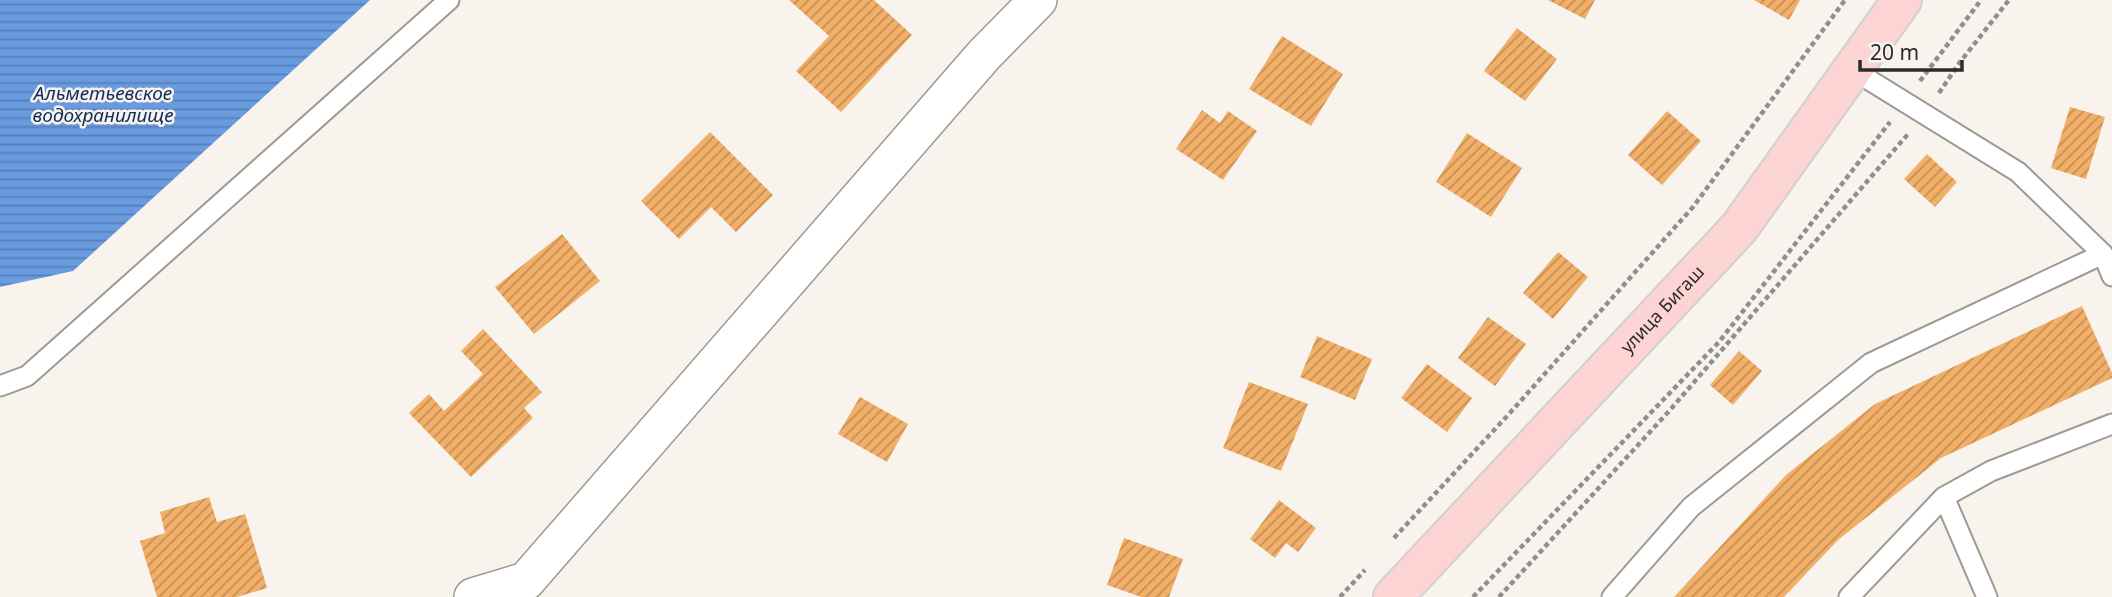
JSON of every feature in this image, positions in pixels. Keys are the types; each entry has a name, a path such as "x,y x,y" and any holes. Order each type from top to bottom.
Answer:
{"main road":[{"name":"улица Бигаш","path":"1393,597 1739,228 1902,0"}],"street":[{"path":"473,597 526,581 984,55 1038,0"}],"lane":[{"path":"0,386 27,376 449,0"},
{"path":"1853,69 2018,173 2103,254 2112,276"},
{"path":"1612,597 1691,507 1871,363 2103,254"},
{"path":"1849,597 1944,497 1991,471 2112,424"},
{"path":"1944,497 1987,597"}],"path":[{"path":"1387,546 1693,207 1845,0"},
{"path":"1473,597 1718,342 1860,163 1980,0"},
{"path":"1499,597 1670,410 1924,115 1960,62 2009,0"},
{"path":"1340,597 1368,566"}],"water":[{"name":"Альметьевское водохранилище","path":"0,0 370,0 73,271 0,287"}],"building":[{"path":"789,0 874,0 912,35 841,112 796,71 829,36"},
{"path":"1548,0 1595,0 1585,19"},
{"path":"1754,0 1800,0 1789,20"},
{"path":"1517,28 1557,59 1525,101 1484,71"},
{"path":"1282,36 1343,74 1311,126 1249,89"},
{"path":"2070,107 2105,117 2086,179 2051,168"},
{"path":"1202,110 1220,123 1228,111 1257,131 1223,180 1176,149"},
{"path":"1667,111 1701,141 1662,185 1628,155"},
{"path":"710,132 773,195 736,232 711,207 679,239 641,201"},
{"path":"1467,133 1522,168 1491,217 1436,182"},
{"path":"1927,154 1957,182 1935,207 1904,179"},
{"path":"562,234 600,281 534,334 495,287"},
{"path":"1558,252 1588,277 1553,319 1523,293"},
{"path":"2082,306 2112,378 1941,458 1838,540 1784,597 1674,597 1786,475 1875,404"},
{"path":"1488,317 1526,344 1495,386 1458,358"},
{"path":"483,329 542,392 524,408 533,418 471,477 409,413 429,394 444,411 483,374 461,351"},
{"path":"1317,336 1372,359 1355,400 1300,377"},
{"path":"1739,351 1762,371 1733,405 1710,385"},
{"path":"1427,364 1472,398 1447,432 1401,398"},
{"path":"1249,382 1308,404 1281,471 1223,448"},
{"path":"860,397 908,424 887,462 838,434"},
{"path":"209,497 217,522 245,514 267,588 237,597 157,597 140,541 165,533 160,512"},
{"path":"1279,500 1316,528 1298,552 1286,543 1275,558 1250,539"},
{"path":"1124,538 1183,559 1169,597 1141,597 1107,585"}]}
